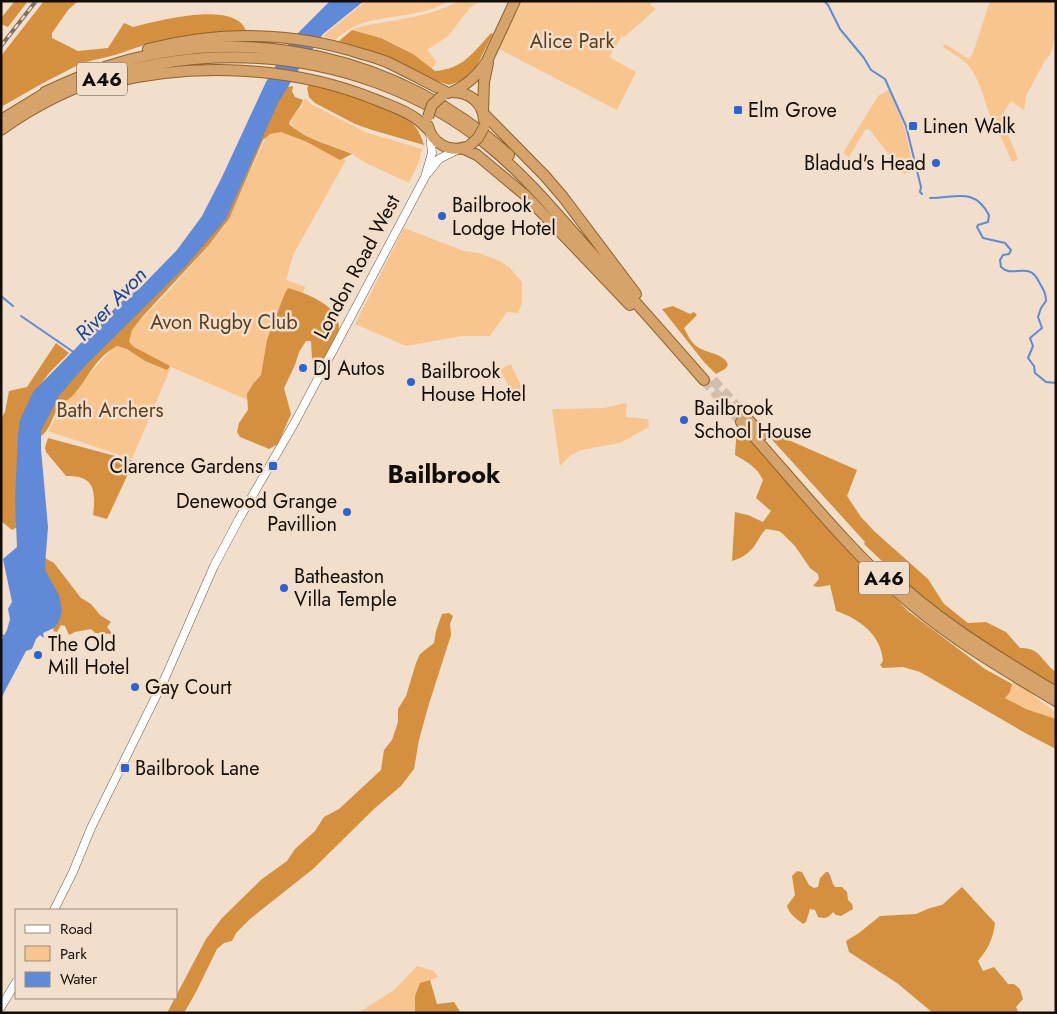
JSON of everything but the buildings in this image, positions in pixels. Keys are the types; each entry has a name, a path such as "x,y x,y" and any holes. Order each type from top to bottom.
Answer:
{"highway":[{"path":"430,132 428,117 432,105 475,78 490,55 515,1"},
{"path":"1,120 46,92 101,64 128,55 188,41 229,36 283,37 344,48 386,62 447,94 468,95 478,102 483,113 563,197 639,298"},
{"name":"A46","path":"1,131 25,114 50,100 105,78 159,64 188,59 213,57 273,58 339,66 407,86 445,106 494,141 541,187 639,298 706,378 691,366 537,192 510,165 489,146 443,115 402,93 358,76 339,66 311,54 265,48 220,47 189,49 133,59 105,67 46,92"},
{"path":"1,131 54,103 105,84 160,73 204,70 273,74 313,81 360,94 392,106 416,118 439,144 452,149 464,147 478,138 484,127 484,82 490,55"},
{"path":"464,147 477,155 525,195 679,356 691,366"},
{"name":"A46","path":"1056,692 981,647 916,599 864,549 744,419 848,542 910,603 954,637 1056,701"}],"street":[{"name":"London Road West","path":"54,909 91,828 165,678 215,565 239,519 296,422 424,177 432,153 430,132"},
{"name":"London Road West","path":"424,177 439,159 464,147"},
{"path":"1,1007 15,984"}],"green space":[{"path":"366,1 450,1 420,12 364,23 345,32 335,40 323,36"},
{"name":"Alice Park","path":"522,1 653,1 650,5 656,9 624,37 622,36 609,57 636,72 617,110 499,49"},
{"path":"990,1 1056,1 1055,34 1052,50 1026,96 1024,110 1011,101 1002,115 991,118 978,82 971,69 961,59 943,47 945,44 969,59 973,53"},
{"path":"457,2 477,3 470,8 448,36 427,50 437,62 431,69 413,54 394,44 352,30 414,17"},
{"path":"889,90 905,129 914,171 904,174 869,129 865,130 849,157 843,153 878,96"},
{"path":"305,98 311,104 365,132 422,149 419,162 409,183 366,163 347,151 314,140 296,130 291,124 292,117 302,106"},
{"path":"1001,117 1018,159 1012,162 993,119"},
{"name":"Avon Rugby Club","path":"271,126 346,160 293,255 286,280 305,287 257,404 171,367 132,459 48,431 66,400 117,343 168,292 225,226"},
{"path":"404,228 464,251 479,253 500,261 510,268 522,282 522,303 518,313 507,312 490,336 462,336 406,346 355,324"},
{"path":"511,364 522,388 512,393 500,369"},
{"path":"627,403 626,417 648,419 649,427 620,443 581,450 571,455 560,466 552,409 604,408"},
{"path":"1015,681 1056,713 1056,719 1026,709 1004,697 1010,692"},
{"path":"417,966 434,971 438,977 430,980 415,996 415,1013 358,1013 394,990"}],"shaded area":[{"path":"15,1 28,1 8,27 1,24 1,18"},
{"path":"44,1 78,1 68,10 52,33 52,38 78,51 108,48 124,23 133,27 178,17 213,14 228,16 239,22 246,31 177,38 147,44 115,55 82,63 1,107 1,56"},
{"path":"352,30 381,38 413,54 435,71 453,67 467,59 491,33 493,34 474,71 463,80 449,85 373,52 339,41"},
{"path":"310,83 378,105 403,117 415,126 424,145 355,124 315,103 309,97 307,88"},
{"path":"293,86 292,91 295,97 303,100 289,124 311,138 352,154 340,160 307,142 281,132 270,134 263,140 229,219 208,246 132,330 129,342 134,347 170,366 167,370 145,361 127,349 117,346 98,361 75,393 57,410 45,432 36,439 60,389 164,286 281,88"},
{"path":"288,288 312,297 327,306 338,319 339,329 327,353 320,362 314,362 312,359 311,341 306,341 299,352 284,388 291,414 278,444 269,449 240,437 237,432 239,423 248,410 247,394 261,375 267,340"},
{"path":"673,306 690,314 694,312 697,315 684,328 695,345 718,355 726,361 728,365 725,369 716,374 704,362 662,309"},
{"path":"56,343 69,353 49,373 36,391 19,526 12,530 1,521 1,419 5,412 9,391 27,387"},
{"path":"737,425 813,513 908,611 985,669 1012,684 1010,692 1005,698 1026,709 1056,719 1056,749 920,672 903,667 883,668 880,665 883,661 881,652 874,636 861,623 836,611 830,585 813,586 819,579 818,574 810,568 795,546 779,531 766,529 750,551 732,561 735,512 748,515 763,522 771,511 756,498 763,480 761,475 751,465 735,455"},
{"path":"768,431 857,470 847,496 861,517 928,579 944,604 968,623 986,622 1006,632 1020,648 1027,648 1037,653 1056,672 1056,688 977,638 923,597 921,598 864,544 865,542 766,433"},
{"path":"48,438 134,461 107,519 93,515 93,492 88,482 76,476 66,476 46,452 45,448"},
{"path":"45,558 54,563 81,598 91,604 100,615 111,622 107,627 111,634 95,633 91,629 69,635 65,626 61,625 57,632 53,631 55,624 42,574"},
{"path":"449,613 453,616 450,624 451,635 428,707 419,740 414,769 401,786 375,808 313,869 250,919 236,933 232,941 224,943 217,949 184,1013 167,1013 174,999 178,999 178,992 206,939 222,918 262,879 287,861 295,849 315,831 324,817 339,809 381,770 384,750 392,740 398,722 398,709 406,696 420,654 434,643 442,614"},
{"path":"797,871 802,872 809,885 814,888 818,887 820,878 828,872 835,887 842,887 847,892 848,900 852,904 853,909 841,916 833,912 828,917 823,918 818,917 815,910 810,909 806,922 803,924 791,914 787,906 795,895 792,876"},
{"path":"962,887 995,923 989,944 978,961 983,971 994,967 1008,984 1014,984 1020,989 1023,999 1016,1007 1019,1013 933,1013 897,983 849,952 846,941 880,916 916,914 942,905"},
{"path":"430,980 437,1004 454,1002 461,1013 415,1013 415,996 420,983"}],"water":[{"path":"330,1 364,1 323,34 299,69 278,103 226,219 186,266 84,367 59,396 41,431 48,527 45,565 46,572 59,595 62,611 59,621 54,628 43,633 44,638 40,635 32,649 26,651 1,699 1,641 7,630 10,619 8,609 12,602 3,559 17,547 15,501 18,435 20,420 33,392 120,303 140,288 177,250 202,216 266,82 291,40"}],"waterway":[{"path":"824,1 840,29 864,58 871,70 885,79 906,126 922,194"},
{"path":"930,198 964,196 971,197 977,201 989,215 988,222 977,227 983,238 1005,243 1011,250 1009,254 1003,255 1000,260 1001,267 1011,271 1031,272 1035,276 1044,291 1046,301 1038,317 1042,328 1030,338 1033,346 1028,358 1034,366 1035,373 1046,382 1056,383"},
{"path":"1,296 13,306"},
{"path":"21,316 75,353"}],"tunnel":[{"path":"704,380 741,422"},
{"path":"713,380 746,417"}],"railway":[{"path":"1,46 36,1"}],"place":[{"name":"Elm Grove","path":"738,110"},
{"name":"Linen Walk","path":"913,126"},
{"name":"Bladud's Head","path":"936,163"},
{"name":"Bailbrook Lodge Hotel","path":"442,216"},
{"name":"DJ Autos","path":"303,368"},
{"name":"Bailbrook House Hotel","path":"411,382"},
{"name":"Bailbrook School House","path":"684,420"},
{"name":"Clarence Gardens","path":"273,466"},
{"name":"Denewood Grange Pavillion","path":"347,512"},
{"name":"Batheaston Villa Temple","path":"284,588"},
{"name":"The Old Mill Hotel","path":"38,655"},
{"name":"Gay Court","path":"135,687"},
{"name":"Bailbrook Lane","path":"125,768"}],"district":[{"name":"Bailbrook","path":"444,474"}],"water label":[{"name":"River Avon","path":"111,304"}],"park label":[{"name":"Bath Archers","path":"110,410"}]}
